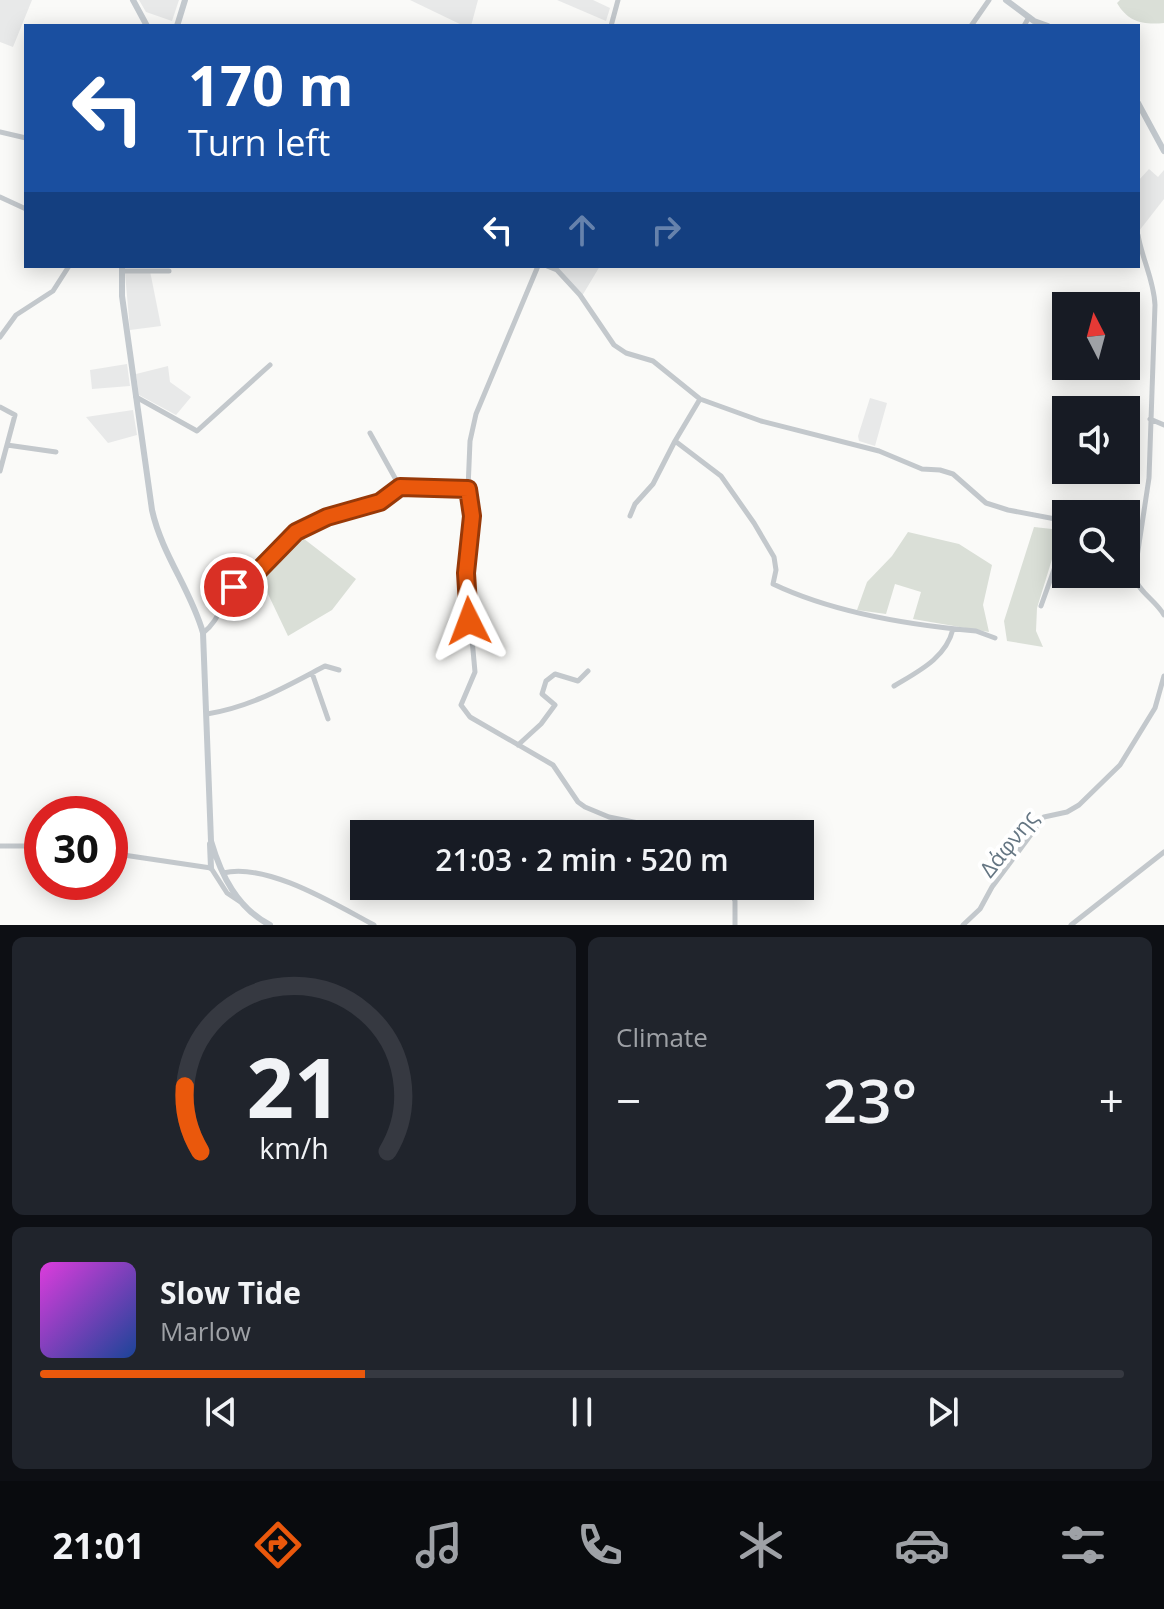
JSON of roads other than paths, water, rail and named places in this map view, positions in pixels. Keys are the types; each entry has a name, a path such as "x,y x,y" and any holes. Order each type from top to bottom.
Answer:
{"main road":[{"path":"133,0 146,24"},
{"path":"178,24 185,0"},
{"path":"1006,0 1033,21"},
{"path":"1140,107 1164,151"},
{"path":"121,269 156,530 199,618 203,633 211,868"},
{"path":"211,841 223,873 239,901 257,918 270,925"}],"street":[{"path":"612,24 618,0"},
{"path":"972,24 989,0"},
{"path":"0,132 24,138"},
{"path":"0,197 24,208"},
{"path":"1140,245 1154,289 1149,478 1140,537"},
{"path":"0,337 10,320 53,291 68,268"},
{"path":"537,268 476,414 470,441 468,489 472,516 466,573 475,672 461,705 470,717 553,765 585,807 624,820"},
{"path":"552,268 580,295 614,345 626,353 653,361 700,399 761,421 879,451 922,469 953,474 986,503 1052,518"},
{"path":"121,269 169,271"},
{"path":"136,397 197,431 270,365"},
{"path":"630,516 635,504 653,484 700,399"},
{"path":"0,407 15,415 0,471"},
{"path":"1150,419 1164,425"},
{"path":"370,433 400,487"},
{"path":"675,441 721,476 754,523 774,557 776,570 773,584 833,608 976,631 995,638"},
{"path":"7,445 56,452"},
{"path":"203,633 219,616 234,587 258,571 296,532 327,517 380,502 400,487 468,489"},
{"path":"1041,606 1052,575"},
{"path":"1140,588 1164,615"},
{"path":"894,686 943,653 953,629"},
{"path":"207,714 235,710 267,698 325,666 339,670"},
{"path":"518,745 541,724 555,705 542,694 546,681 555,674 578,681 588,671"},
{"path":"312,673 328,719"},
{"name":"Δάφνης","path":"963,925 980,909 992,887 1044,817 1067,812 1079,805 1120,765 1155,708 1164,676"},
{"path":"0,846 24,846"},
{"path":"1071,925 1164,852"},
{"path":"128,856 211,868 227,893 239,901"},
{"path":"223,873 235,871 308,889 374,925"},
{"path":"735,900 735,925"}]}
